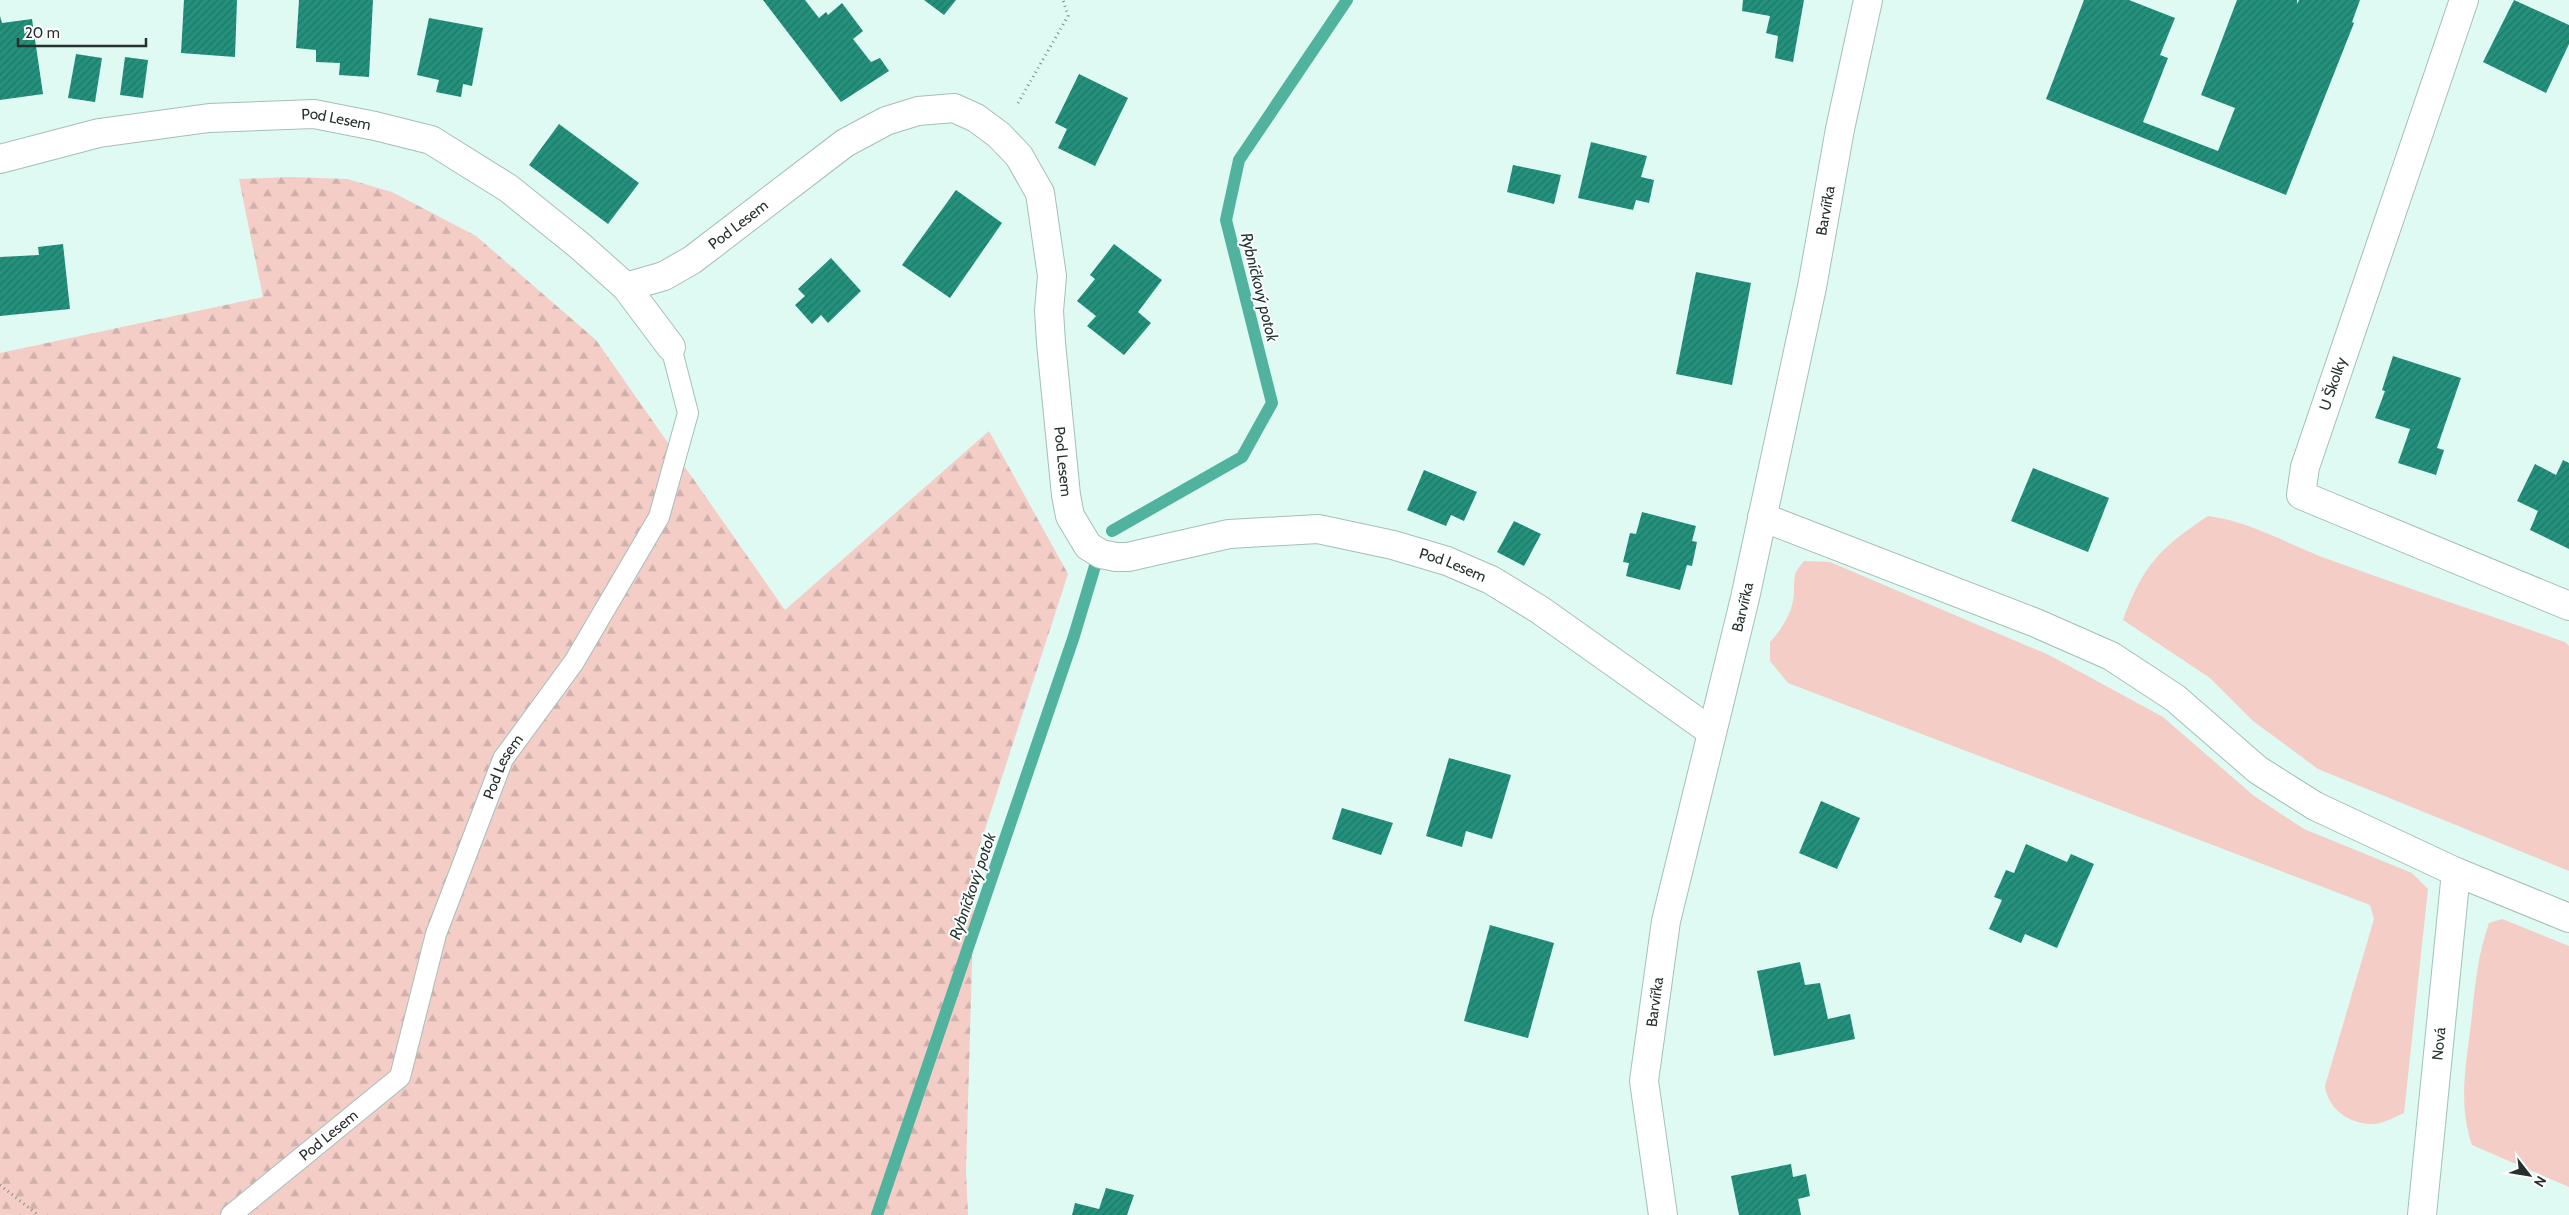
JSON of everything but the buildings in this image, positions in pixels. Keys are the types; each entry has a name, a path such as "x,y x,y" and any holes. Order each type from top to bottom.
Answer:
{"street":[{"name":"Barvířka","path":"1663,1215 1644,1081 1666,921 1762,517 1812,286 1840,129 1868,0"},
{"name":"U Školky","path":"2464,0 2305,467 2301,495 2569,606"},
{"name":"Pod Lesem","path":"626,288 664,276 692,260 845,143 886,121 918,110 954,108 976,118 999,135 1019,156 1040,193 1052,276 1049,311 1051,343 1066,496 1070,516 1088,546 1101,554 1128,557 1229,534 1318,529 1393,545 1447,561 1491,580 1540,610 1712,732"},
{"name":"Pod Lesem","path":"0,159 99,133 209,118 314,114 375,126 431,140 508,188 626,288 671,347"},
{"path":"1762,517 2036,623 2110,656 2175,698 2258,770 2314,806 2456,872 2569,918"},
{"name":"Nová","path":"2422,1215 2456,872"}],"lane":[{"name":"Pod Lesem","path":"231,1215 400,1077 436,934 503,759 574,662 659,517 688,413 671,347"}],"path":[{"path":"999,135 1068,16 1062,0"},
{"path":"0,1185 38,1215"}],"green space":[{"path":"289,177 347,179 392,192 476,236 596,340 785,610 989,431 1068,574 975,860 966,1171 968,1215 0,1215 0,353 263,297 239,179"},
{"path":"2208,516 2257,529 2320,556 2393,583 2565,642 2569,646 2569,871 2318,769 2253,721 2210,678 2123,620 2138,585 2155,559 2177,538"},
{"path":"1804,561 1830,562 2049,655 2163,717 2254,796 2304,829 2412,873 2428,889 2404,1113 2375,1124 2354,1121 2340,1113 2330,1101 2325,1086 2374,919 2370,905 1788,683 1770,661 1770,642 1783,626 1792,607 1795,576"},
{"path":"2502,919 2569,946 2569,1187 2472,1145 2468,1130 2465,1115 2464,1084 2477,973 2489,923"}],"waterway":[{"name":"Rybníčkový potok","path":"1112,531 1242,457 1272,403 1226,220 1239,160 1347,0"},
{"name":"Rybníčkový potok","path":"877,1215 1074,636 1095,566"}]}
